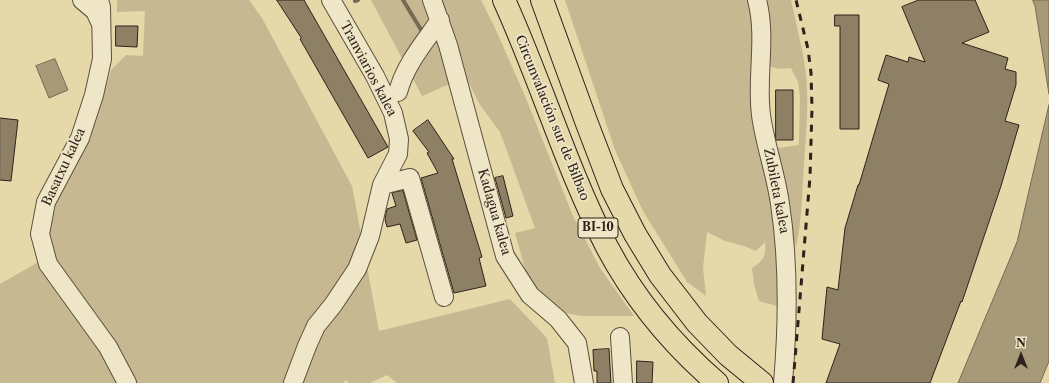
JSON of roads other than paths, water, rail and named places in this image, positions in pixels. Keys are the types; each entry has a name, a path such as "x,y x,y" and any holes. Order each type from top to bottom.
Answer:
{"highway":[{"name":"Circunvalación sur de Bilbao","path":"504,0 585,202 608,248 638,296 656,319 684,352 717,383"},
{"name":"BI-10","path":"542,0 612,189 635,234 660,275 698,323 728,356 762,383"}],"street":[{"path":"82,0 95,12 101,24"},
{"name":"Basatxu kalea","path":"99,0 101,7 102,59 94,95 80,138 46,202 40,234 48,264 108,347 127,383"},
{"name":"Tranviarios kalea","path":"331,0 375,76 393,113 400,139 398,154 382,186"},
{"name":"Kadagua kalea","path":"432,0 448,45 504,256 530,295 558,319 577,343 584,383"},
{"name":"Zubileta kalea","path":"757,0 760,10 761,31 759,88 761,115 774,169 785,244 787,319 783,383"},
{"path":"398,92 401,79 409,64 440,20"},
{"path":"293,383 316,326 333,305 357,269 370,236 382,186 410,178 444,297"},
{"path":"620,337 623,383"}],"waterway":[{"path":"403,0 423,33"}],"railway":[{"path":"793,383 810,177 812,108 811,73 808,49 796,0"}]}
